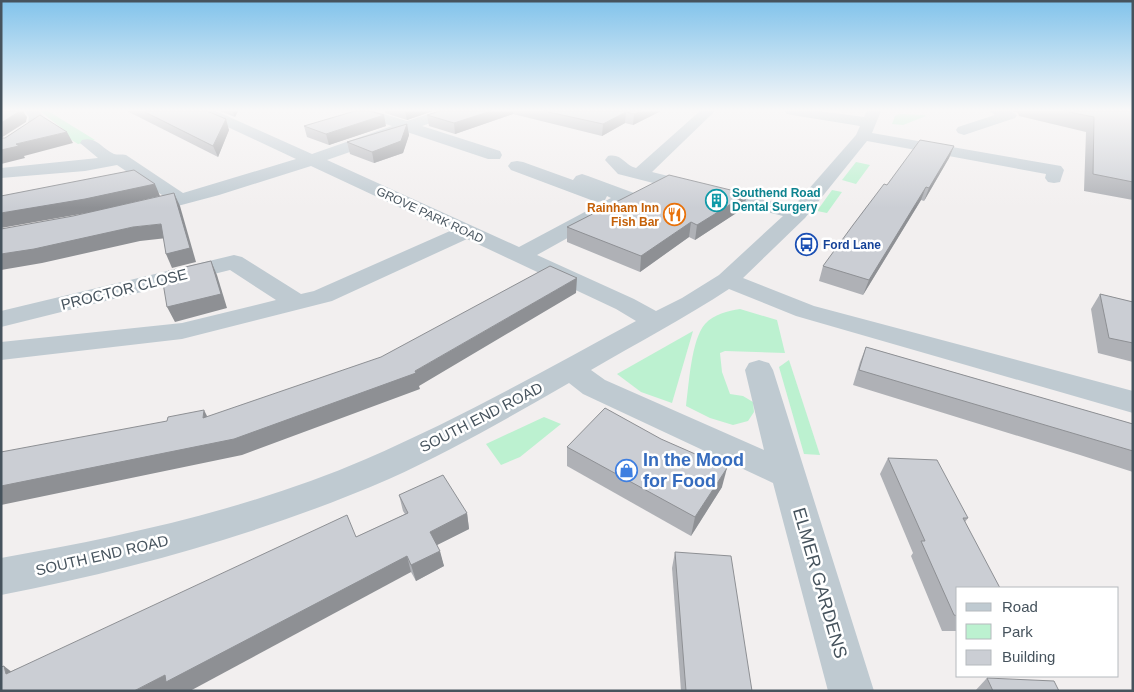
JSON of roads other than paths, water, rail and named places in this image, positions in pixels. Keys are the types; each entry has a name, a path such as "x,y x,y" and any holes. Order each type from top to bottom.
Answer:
{"street":[{"path":"88,143 113,161"},
{"name":"GROVE PARK ROAD","path":"275,143 625,304 655,321"},
{"path":"126,213 212,192 358,143"},
{"path":"456,143 494,155"},
{"path":"639,174 673,143"},
{"name":"SOUTH END ROAD","path":"1,577 85,560 203,531 280,508 377,469 475,423 572,370 655,321 691,303 727,280 798,214 853,143"},
{"path":"949,143 1055,170 1054,178"},
{"path":"1,173 85,166 120,159 180,199"},
{"path":"614,160 624,170 798,214"},
{"path":"517,166 616,202"},
{"path":"519,256 627,197 582,180"},
{"path":"1,351 182,331 322,296 466,232"},
{"name":"PROCTOR CLOSE","path":"1,318 234,262 296,302"},
{"path":"727,280 805,311 1133,402"},
{"path":"572,370 594,387 788,475"},
{"name":"ELMER GARDENS","path":"759,370 851,691"}],"place":[{"name":"Southend Road Dental Surgery","path":"716,200"},
{"name":"Rainham Inn Fish Bar","path":"675,215"},
{"name":"Ford Lane","path":"807,245"},
{"name":"In the Mood for Food","path":"627,470"}]}
